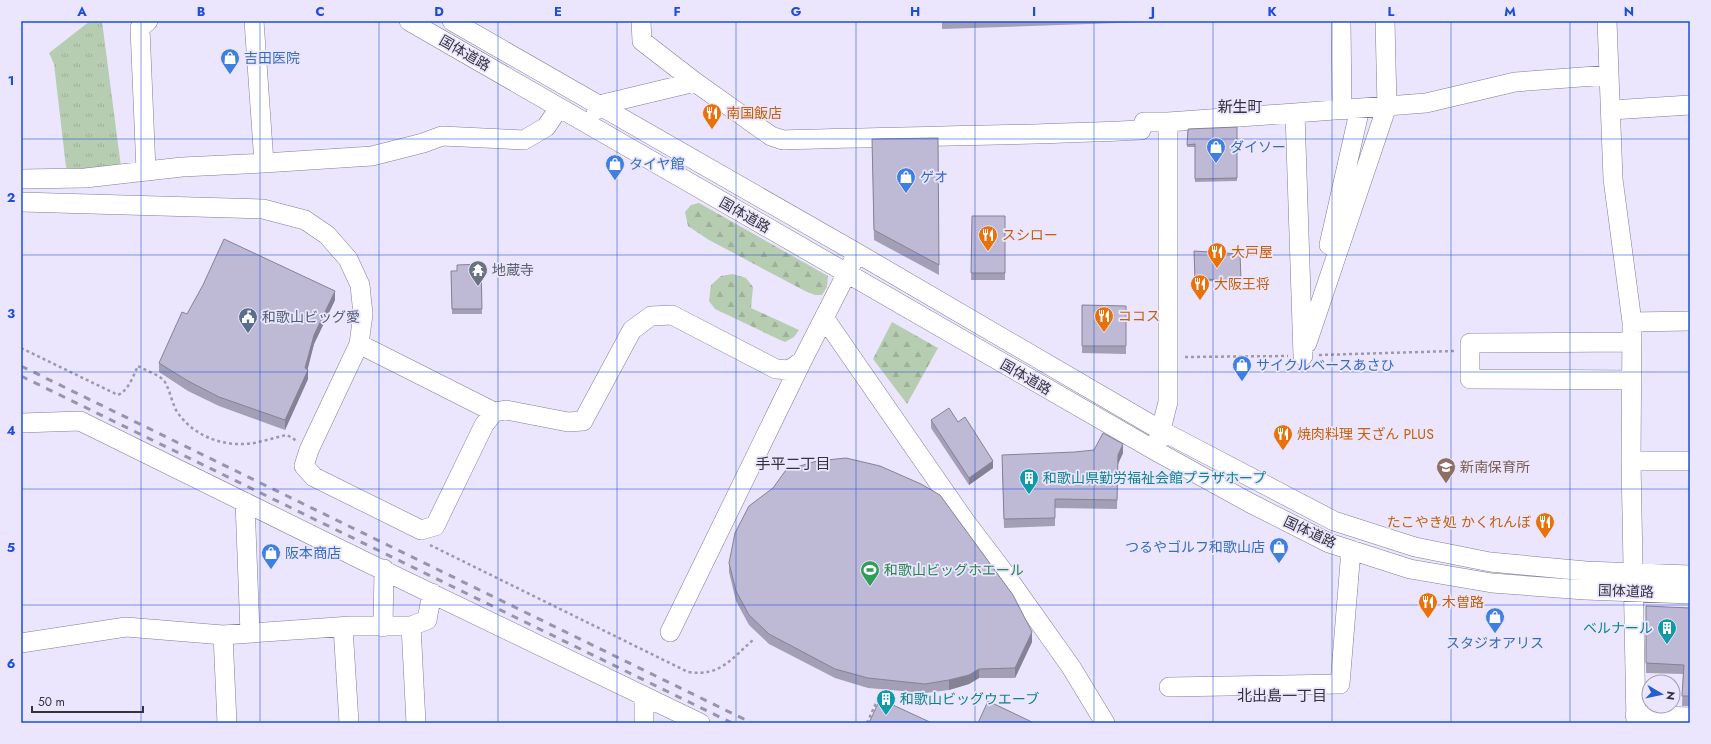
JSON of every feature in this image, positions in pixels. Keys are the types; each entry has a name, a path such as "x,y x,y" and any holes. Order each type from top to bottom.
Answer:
{"street":[{"path":"146,171 140,28 148,21"},
{"path":"254,21 264,164"},
{"name":"国体道路","path":"409,21 1154,450 1250,503 1329,543 1410,569 1492,583 1585,590 1690,594"},
{"name":"国体道路","path":"452,21 857,253 1162,431 1334,521 1415,547 1490,562 1586,571 1690,575"},
{"path":"641,21 642,41 771,136 784,140 972,135 1040,135 1141,130 1144,122 1168,122 1295,114 1351,108 1426,103 1514,82 1609,75"},
{"path":"1303,356 1351,108 1341,21"},
{"path":"1303,356 1387,106 1385,21"},
{"path":"1607,21 1613,179 1632,322 1635,719 1690,717"},
{"path":"588,125 599,105 696,82"},
{"path":"1611,110 1690,105"},
{"path":"21,179 85,178 182,167 264,164 372,156 423,144 442,136 524,140 546,127 559,108"},
{"path":"1295,114 1303,356"},
{"path":"1154,450 1162,431 1168,402 1168,122"},
{"path":"21,202 263,209 305,220 327,235 348,259 360,285 364,314 359,344 309,450 304,466 314,477 421,530 435,526 484,425 494,412"},
{"path":"670,632 802,361 825,319 857,253"},
{"path":"359,344 494,412 506,410 568,422 583,421 632,330 651,316 672,315 776,369 790,370 802,361"},
{"path":"825,319 965,521 1000,567 1071,667 1105,723"},
{"path":"1632,322 1690,321"},
{"path":"1632,342 1470,343 1470,379 1632,380"},
{"path":"21,423 80,421 700,723"},
{"path":"1632,461 1690,461"},
{"path":"245,502 250,633"},
{"path":"1169,687 1340,684 1351,550"},
{"path":"383,626 384,569"},
{"path":"21,643 126,627 223,634 343,627 411,626 427,620 432,592"},
{"path":"411,626 416,723"},
{"path":"343,627 349,723"},
{"path":"223,634 227,723"},
{"path":"644,696 644,723"}],"path":[{"path":"1168,357 1303,356 1470,350"},
{"path":"867,723 877,701"}],"green space":[{"path":"90,21 102,21 121,167 71,173 66,167 54,64 49,53"},
{"path":"699,203 828,276 827,287 822,295 815,295 805,291 709,240 688,226 685,212 691,205"},
{"path":"733,274 746,278 753,287 751,308 799,330 794,337 785,342 715,309 709,301 711,285 721,276"},
{"path":"892,322 938,348 907,404 873,359"}],"building":[{"name":"ダイソー","path":"1237,127 1237,178 1195,179 1195,144 1187,145 1188,129"},
{"name":"ゲオ","path":"938,138 939,265 874,230 872,139"},
{"name":"スシロー","path":"972,216 1005,216 1005,273 971,273"},
{"name":"和歌山ビッグ愛","path":"224,239 335,291 314,335 305,368 308,370 285,420 219,397 188,381 159,363 182,312 187,314 203,285"},
{"name":"大戸屋","path":"1194,251 1240,254 1241,280 1195,279"},
{"path":"481,264 482,309 452,309 451,271 457,271 457,265"},
{"name":"ココス","path":"1082,305 1126,306 1126,346 1082,346"},
{"path":"949,408 958,422 965,417 993,461 969,478 931,420"},
{"path":"1103,433 1123,444 1118,455 1117,500 1055,499 1055,518 1004,519 1002,455 1094,450"},
{"name":"和歌山ビッグホエール","path":"846,458 880,466 921,484 940,495 1013,595 1032,632 1015,668 979,669 969,675 925,684 868,678 835,669 769,634 749,615 736,591 729,563 735,533 749,506 773,488 786,470 817,461"},
{"name":"ベルナール","path":"1646,606 1690,608 1690,696 1682,696 1684,665 1646,663"},
{"path":"880,699 932,723 869,723"},
{"path":"988,701 1034,723 978,723"}],"railway":[{"path":"21,366 752,723"},
{"path":"21,376 732,723"}],"place":[{"name":"吉田医院","path":"230,75"},
{"name":"南国飯店","path":"712,130"},
{"name":"ダイソー","path":"1216,164"},
{"name":"タイヤ館","path":"615,181"},
{"name":"ゲオ","path":"906,194"},
{"name":"スシロー","path":"988,252"},
{"name":"大戸屋","path":"1217,269"},
{"name":"地蔵寺","path":"478,287"},
{"name":"大阪王将","path":"1200,301"},
{"name":"ココス","path":"1104,333"},
{"name":"和歌山ビッグ愛","path":"248,334"},
{"name":"サイクルベースあさひ","path":"1242,382"},
{"name":"焼肉料理 天ざん PLUS","path":"1283,451"},
{"name":"新南保育所","path":"1446,484"},
{"name":"和歌山県勤労福祉会館プラザホープ","path":"1029,495"},
{"name":"たこやき処 かくれんぼ","path":"1545,539"},
{"name":"つるやゴルフ和歌山店","path":"1279,564"},
{"name":"阪本商店","path":"271,570"},
{"name":"和歌山ビッグホエール","path":"870,587"},
{"name":"木曽路","path":"1428,619"},
{"name":"スタジオアリス","path":"1495,634"},
{"name":"ベルナール","path":"1667,645"},
{"name":"和歌山ビッグウエーブ","path":"886,716"}],"district":[{"name":"新生町","path":"1240,107"},
{"name":"手平二丁目","path":"793,464"},
{"name":"北出島一丁目","path":"1282,696"}]}
